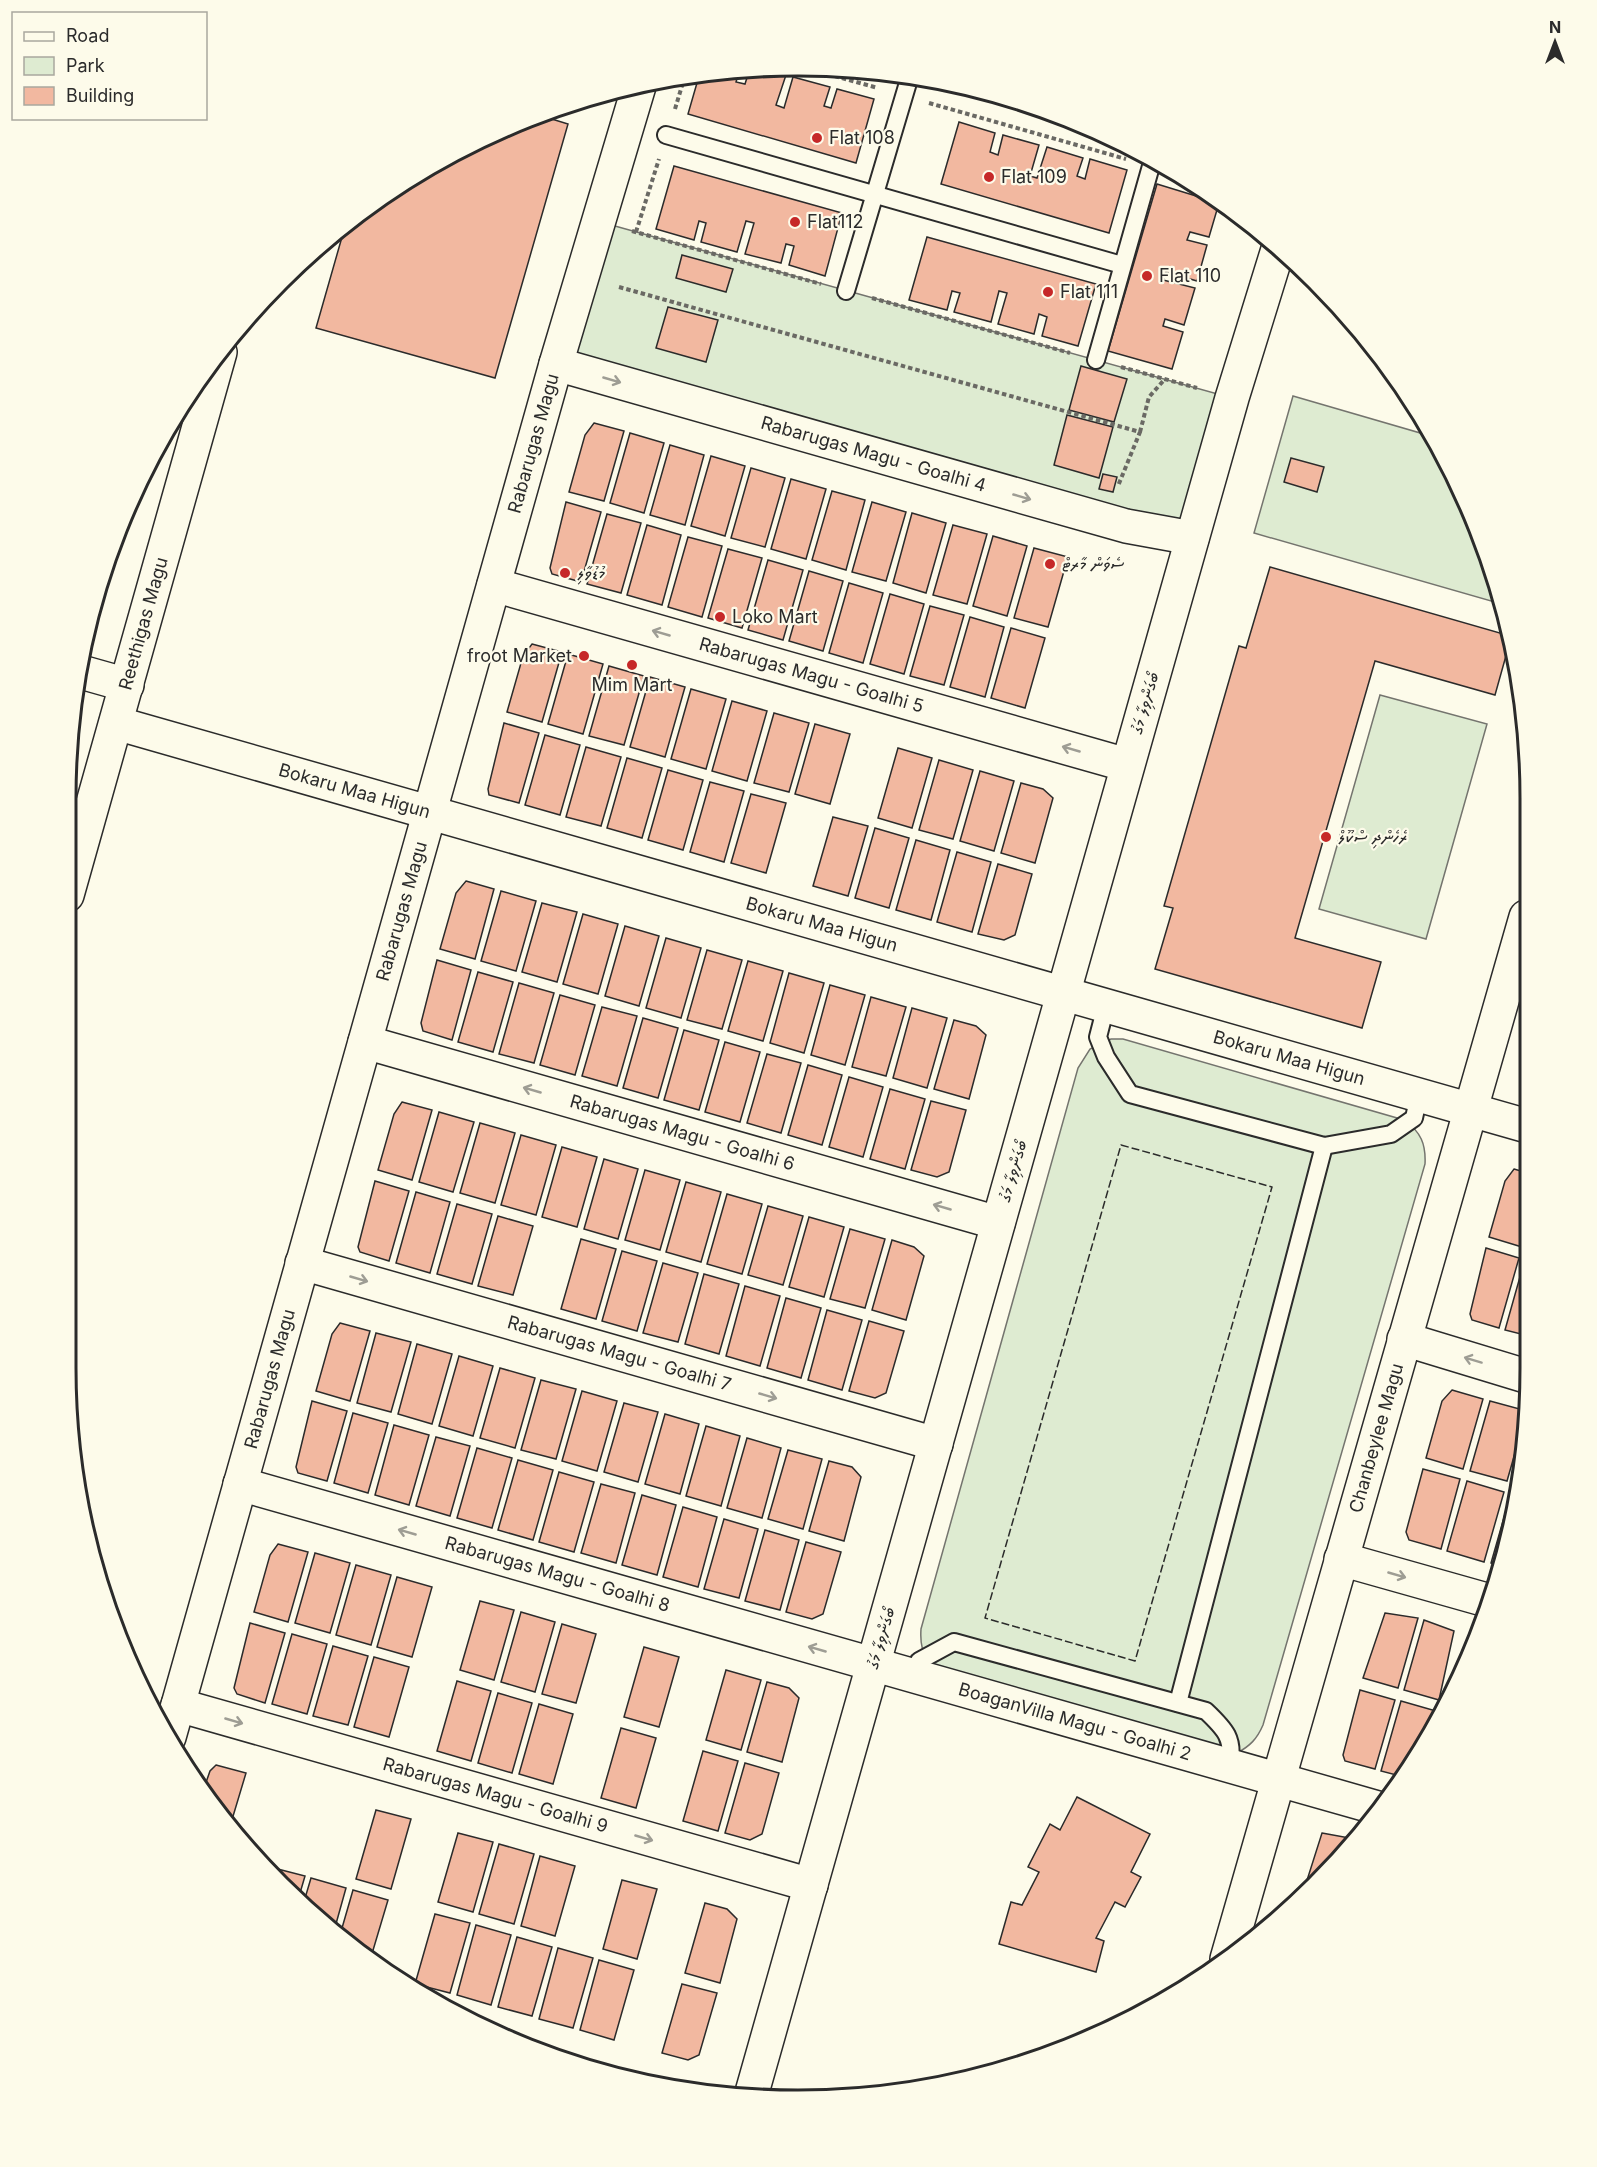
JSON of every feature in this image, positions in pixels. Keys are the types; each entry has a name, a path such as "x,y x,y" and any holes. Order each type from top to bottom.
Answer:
{"street":[{"name":"Rabarugas Magu","path":"172,1727 556,364 636,95"},
{"name":"ބޯގަންވިލާ މަގު","path":"753,2089 1127,765 1232,398 1276,257"},
{"name":"Rabarugas Magu - Goalhi 4","path":"556,364 1126,526 1192,538"},
{"name":"Reethigas Magu","path":"76,863 213,376"},
{"name":"Rabarugas Magu - Goalhi 5","path":"494,585 1127,765"},
{"path":"88,674 127,685"},
{"name":"Bokaru Maa Higun","path":"116,723 1520,1124"},
{"name":"Chanbeylee Magu","path":"1231,1946 1520,937"},
{"name":"Rabarugas Magu - Goalhi 6","path":"365,1042 998,1223"},
{"name":"Rabarugas Magu - Goalhi 7","path":"302,1263 936,1444"},
{"path":"1404,1339 1520,1374"},
{"name":"Rabarugas Magu - Goalhi 8","path":"240,1484 873,1665"},
{"path":"1341,1559 1483,1599"},
{"name":"BoaganVilla Magu - Goalhi 2","path":"873,1665 1372,1806"},
{"name":"Rabarugas Magu - Goalhi 9","path":"178,1705 811,1885"}],"lane":[{"path":"846,291 907,85"},
{"path":"666,135 1122,265"},
{"path":"1096,360 1149,167"},
{"path":"1106,1006 1098,1037 1106,1057 1130,1094 1324,1146 1391,1134 1414,1118 1419,1095"},
{"path":"1178,1703 1324,1146"},
{"path":"914,1676 919,1661 954,1642 1178,1703 1206,1711 1223,1727 1233,1748 1229,1766"}],"path":[{"path":"840,78 1127,155"},
{"path":"633,243 681,86"},
{"path":"597,221 1232,398"},
{"path":"615,298 622,276"},
{"path":"619,287 1140,432"},
{"path":"1126,526 1135,495 1117,489 1140,432 1149,397 1165,379"}],"green space":[{"path":"597,221 1232,398 1192,538 556,364"},
{"path":"1293,396 1421,433 1466,522 1493,602 1254,533"},
{"path":"1380,695 1487,724 1426,939 1319,909"},
{"path":"1111,1039 1123,1039 1404,1120 1415,1129 1425,1150 1425,1164 1263,1725 1253,1742 1237,1753 932,1666 921,1644 921,1629 1078,1068 1090,1049"}],"building":[{"name":"Flat 108","path":"785,77 776,105 784,108 793,77 830,87 824,106 831,108 837,89 874,99 856,163 688,114 697,84 737,80 736,82 745,84 747,78"},
{"path":"554,120 568,124 495,378 316,328 341,241 359,226 397,198 479,151"},
{"name":"Flat 109","path":"959,122 995,133 990,152 998,155 1003,135 1039,145 1030,176 1037,178 1047,147 1083,158 1077,176 1085,179 1090,159 1127,170 1109,233 941,184"},
{"name":"Flat112","path":"674,166 842,213 825,276 789,265 794,246 786,244 781,263 745,254 754,223 746,221 737,252 701,242 706,223 699,221 694,240 656,229"},
{"name":"Flat 110","path":"1157,184 1197,196 1217,210 1209,237 1190,232 1187,240 1207,245 1197,281 1166,272 1163,280 1195,288 1184,325 1165,319 1163,326 1183,332 1172,369 1108,351"},
{"name":"Flat 111","path":"927,237 1096,284 1078,346 1042,336 1047,317 1039,314 1034,334 998,324 1007,293 999,291 991,322 954,312 960,293 952,291 947,310 909,300"},
{"path":"682,255 733,269 726,292 676,278"},
{"path":"668,307 718,320 706,362 656,348"},
{"path":"1081,366 1127,379 1114,422 1069,410"},
{"path":"1067,415 1113,427 1099,478 1054,465"},
{"path":"594,423 624,431 604,501 569,492 585,435"},
{"path":"630,433 664,443 644,513 610,503"},
{"path":"670,445 704,455 685,525 650,515"},
{"path":"711,456 745,466 725,536 691,526"},
{"path":"1291,458 1324,467 1317,492 1284,482"},
{"path":"751,468 785,478 765,547 731,538"},
{"path":"1103,474 1117,477 1113,492 1099,489"},
{"path":"791,479 826,489 806,559 771,549"},
{"path":"832,491 865,500 846,570 812,560"},
{"path":"566,502 601,512 581,582 552,574 550,568"},
{"path":"872,502 906,512 886,581 852,572"},
{"path":"912,513 946,523 926,593 893,583"},
{"path":"607,514 641,523 621,593 587,584"},
{"path":"647,525 681,535 662,605 627,595"},
{"path":"953,525 987,534 967,604 933,595"},
{"path":"993,536 1027,546 1007,616 973,606"},
{"path":"688,537 722,546 702,617 668,607"},
{"path":"1034,548 1068,557 1048,627 1014,618"},
{"path":"728,549 762,558 742,628 708,618"},
{"path":"768,560 803,570 783,640 748,630"},
{"path":"1270,567 1501,633 1506,655 1495,695 1375,661 1295,938 1381,962 1362,1028 1155,969 1173,908 1164,906 1239,646 1246,648"},
{"path":"809,571 843,581 823,651 789,641"},
{"path":"849,583 883,593 863,663 829,653"},
{"path":"890,594 924,604 904,674 870,664"},
{"path":"930,606 964,615 944,685 910,676"},
{"path":"970,617 1004,627 985,697 950,687"},
{"path":"1011,628 1045,638 1025,708 991,698"},
{"path":"532,644 562,652 542,722 507,712 523,656"},
{"path":"568,654 603,664 583,734 548,724"},
{"path":"609,666 644,676 624,745 589,736"},
{"path":"650,677 685,687 665,757 630,747"},
{"path":"691,689 726,699 706,769 671,759"},
{"path":"732,701 767,711 747,781 712,771"},
{"path":"774,713 809,723 789,792 754,783"},
{"path":"504,723 539,733 519,803 489,795 488,789"},
{"path":"815,724 850,734 830,804 795,794"},
{"path":"545,735 580,745 560,815 525,805"},
{"path":"586,747 621,757 601,826 566,817"},
{"path":"898,748 932,758 912,828 878,818"},
{"path":"627,758 662,768 642,838 607,828"},
{"path":"939,760 973,770 953,839 919,830"},
{"path":"668,770 703,780 683,850 648,840"},
{"path":"980,771 1014,781 994,851 960,841"},
{"path":"710,782 744,791 724,862 690,852"},
{"path":"1021,783 1043,789 1053,798 1035,863 1001,853"},
{"path":"751,794 786,803 766,873 731,863"},
{"path":"833,817 868,826 848,896 813,886"},
{"path":"875,828 909,838 889,908 855,898"},
{"path":"916,840 950,850 931,920 896,910"},
{"path":"957,852 991,862 972,932 937,922"},
{"path":"998,864 1032,874 1015,935 1004,940 978,934"},
{"path":"466,881 494,889 475,959 440,949 456,893"},
{"path":"501,891 536,901 516,971 481,961"},
{"path":"542,903 577,912 557,982 522,972"},
{"path":"583,914 618,924 598,994 563,984"},
{"path":"625,926 659,936 639,1006 605,996"},
{"path":"666,938 701,948 681,1018 646,1008"},
{"path":"707,950 742,960 722,1029 687,1020"},
{"path":"437,960 471,970 452,1040 423,1031 421,1023"},
{"path":"748,961 783,971 763,1041 728,1031"},
{"path":"478,972 513,982 493,1052 458,1042"},
{"path":"789,973 824,983 804,1053 770,1043"},
{"path":"519,983 554,993 534,1063 499,1054"},
{"path":"830,985 865,995 845,1065 811,1055"},
{"path":"560,995 595,1005 575,1075 540,1065"},
{"path":"871,997 906,1007 886,1076 852,1067"},
{"path":"602,1007 637,1016 617,1086 582,1076"},
{"path":"912,1008 947,1018 927,1088 893,1078"},
{"path":"643,1018 678,1028 658,1098 623,1088"},
{"path":"954,1020 976,1026 986,1035 969,1099 934,1089"},
{"path":"684,1030 719,1040 699,1110 664,1100"},
{"path":"725,1042 760,1052 740,1122 705,1112"},
{"path":"767,1054 801,1063 781,1133 747,1123"},
{"path":"808,1065 842,1075 822,1145 788,1135"},
{"path":"849,1077 883,1087 863,1157 829,1147"},
{"path":"890,1089 925,1099 905,1169 870,1159"},
{"path":"931,1101 966,1110 949,1172 937,1177 911,1170"},
{"path":"402,1102 432,1110 412,1180 378,1170 394,1114"},
{"path":"439,1112 474,1122 453,1192 419,1182"},
{"path":"480,1123 515,1133 495,1203 460,1193"},
{"path":"521,1135 556,1145 536,1215 501,1205"},
{"path":"562,1147 597,1157 577,1227 542,1217"},
{"path":"604,1159 638,1169 618,1239 584,1229"},
{"path":"1514,1169 1520,1171 1520,1246 1489,1237 1505,1181"},
{"path":"645,1170 680,1180 660,1250 625,1240"},
{"path":"375,1181 409,1191 389,1261 360,1252 358,1247"},
{"path":"686,1182 721,1192 701,1262 666,1252"},
{"path":"416,1192 450,1202 430,1273 396,1263"},
{"path":"727,1194 762,1204 742,1274 707,1264"},
{"path":"457,1204 492,1214 472,1284 437,1274"},
{"path":"768,1206 803,1216 783,1285 748,1275"},
{"path":"498,1216 533,1226 513,1295 478,1286"},
{"path":"809,1217 844,1227 824,1297 789,1287"},
{"path":"850,1229 885,1239 865,1308 830,1299"},
{"path":"581,1239 616,1249 596,1319 561,1309"},
{"path":"892,1240 914,1247 924,1256 906,1320 872,1310"},
{"path":"1486,1248 1519,1258 1499,1328 1472,1320 1470,1314"},
{"path":"622,1251 657,1261 637,1331 602,1321"},
{"path":"663,1263 698,1273 678,1342 643,1333"},
{"path":"704,1274 739,1284 719,1354 685,1344"},
{"path":"1520,1277 1520,1334 1505,1330"},
{"path":"745,1286 780,1296 760,1366 726,1356"},
{"path":"786,1298 821,1308 801,1378 767,1368"},
{"path":"827,1310 862,1320 842,1390 808,1380"},
{"path":"869,1321 904,1331 886,1393 875,1398 849,1391"},
{"path":"340,1323 370,1331 350,1401 316,1391 332,1334"},
{"path":"376,1333 411,1342 391,1412 357,1403"},
{"path":"417,1344 452,1354 432,1424 398,1414"},
{"path":"459,1356 493,1366 473,1436 439,1426"},
{"path":"500,1368 535,1378 515,1448 480,1438"},
{"path":"541,1380 576,1389 556,1459 521,1450"},
{"path":"1452,1390 1483,1399 1463,1469 1426,1458 1442,1401"},
{"path":"582,1391 617,1401 597,1471 562,1461"},
{"path":"312,1401 347,1411 327,1481 298,1473 296,1467"},
{"path":"1490,1401 1519,1409 1515,1453 1507,1481 1470,1471"},
{"path":"624,1403 658,1412 638,1482 604,1472"},
{"path":"353,1413 388,1423 368,1493 334,1483"},
{"path":"665,1414 699,1424 680,1494 645,1484"},
{"path":"394,1425 429,1435 409,1505 375,1495"},
{"path":"706,1426 740,1436 721,1506 686,1496"},
{"path":"436,1437 470,1446 450,1516 416,1506"},
{"path":"747,1438 781,1448 762,1518 727,1508"},
{"path":"477,1448 512,1458 492,1528 457,1518"},
{"path":"788,1450 822,1459 803,1529 768,1519"},
{"path":"518,1460 553,1470 533,1540 498,1530"},
{"path":"829,1461 852,1467 861,1477 844,1541 809,1531"},
{"path":"1423,1469 1460,1479 1441,1549 1409,1540 1406,1532"},
{"path":"559,1472 594,1482 574,1552 539,1542"},
{"path":"1467,1481 1504,1492 1484,1562 1447,1551"},
{"path":"601,1484 635,1493 616,1563 581,1553"},
{"path":"642,1495 676,1505 657,1575 622,1565"},
{"path":"1508,1505 1496,1555 1493,1564 1491,1563"},
{"path":"683,1507 717,1517 698,1587 663,1577"},
{"path":"724,1519 758,1529 739,1598 704,1589"},
{"path":"765,1530 799,1540 780,1610 745,1601"},
{"path":"806,1542 841,1552 823,1614 812,1619 786,1612"},
{"path":"278,1544 308,1552 288,1622 254,1612 270,1555"},
{"path":"315,1553 350,1563 330,1633 295,1623"},
{"path":"356,1565 391,1575 371,1645 336,1635"},
{"path":"397,1577 432,1587 412,1657 377,1647"},
{"path":"480,1601 514,1610 494,1680 460,1670"},
{"path":"521,1612 555,1622 535,1692 501,1682"},
{"path":"1385,1613 1418,1618 1398,1688 1363,1678"},
{"path":"1424,1620 1454,1631 1439,1700 1404,1690"},
{"path":"250,1623 285,1633 265,1703 237,1694 234,1688"},
{"path":"562,1624 596,1634 576,1703 542,1694"},
{"path":"292,1634 327,1644 307,1714 272,1704"},
{"path":"333,1646 368,1656 348,1725 313,1716"},
{"path":"644,1647 679,1657 659,1727 624,1717"},
{"path":"374,1657 409,1667 389,1737 354,1727"},
{"path":"726,1670 761,1680 741,1750 706,1740"},
{"path":"457,1681 491,1691 471,1761 437,1751"},
{"path":"767,1682 789,1688 799,1698 782,1762 747,1752"},
{"path":"1360,1690 1395,1700 1375,1769 1345,1761 1343,1755"},
{"path":"498,1693 532,1703 512,1773 478,1763"},
{"path":"1401,1701 1434,1710 1395,1775 1381,1771"},
{"path":"539,1704 573,1714 553,1784 519,1774"},
{"path":"621,1728 656,1738 636,1808 601,1798"},
{"path":"703,1751 738,1761 718,1831 683,1821"},
{"path":"745,1763 779,1773 762,1834 750,1840 725,1833"},
{"path":"216,1765 246,1773 233,1817 206,1781 210,1771"},
{"path":"1077,1797 1150,1834 1131,1872 1141,1877 1125,1907 1115,1902 1096,1938 1104,1941 1096,1972 999,1944 1011,1902 1022,1905 1039,1872 1028,1867 1050,1824 1060,1830"},
{"path":"376,1810 411,1819 391,1889 356,1879"},
{"path":"458,1833 493,1842 473,1912 438,1902"},
{"path":"1322,1833 1347,1838 1341,1845 1307,1881"},
{"path":"499,1844 534,1854 514,1924 479,1914"},
{"path":"540,1856 575,1866 555,1936 521,1926"},
{"path":"279,1869 305,1876 301,1891"},
{"path":"311,1878 346,1888 336,1923 306,1896"},
{"path":"622,1880 657,1889 637,1959 603,1949"},
{"path":"353,1890 388,1900 373,1951 342,1927"},
{"path":"705,1903 727,1909 737,1919 720,1983 685,1973"},
{"path":"435,1914 470,1923 450,1993 425,1987 416,1981"},
{"path":"476,1925 511,1935 491,2005 457,1995"},
{"path":"517,1937 552,1947 532,2016 498,2007"},
{"path":"558,1948 593,1958 573,2028 539,2019"},
{"path":"599,1960 634,1970 614,2040 580,2030"},
{"path":"682,1984 717,1993 699,2055 688,2060 662,2053"}],"fence":[{"path":"1121,1145 1272,1187 1135,1661 985,1618 1121,1145"}],"place":[{"name":"Flat 108","path":"817,138"},
{"name":"Flat 109","path":"989,177"},
{"name":"Flat112","path":"795,222"},
{"name":"Flat 110","path":"1147,276"},
{"name":"Flat 111","path":"1048,292"},
{"name":"ސެވަން މާރޓް","path":"1050,564"},
{"name":"މުޑުވާލި","path":"565,573"},
{"name":"Loko Mart","path":"720,617"},
{"name":"froot Market","path":"584,656"},
{"name":"Mim Mart","path":"632,665"},
{"name":"ރެހެންދި ސްކޫލް","path":"1326,837"}]}
